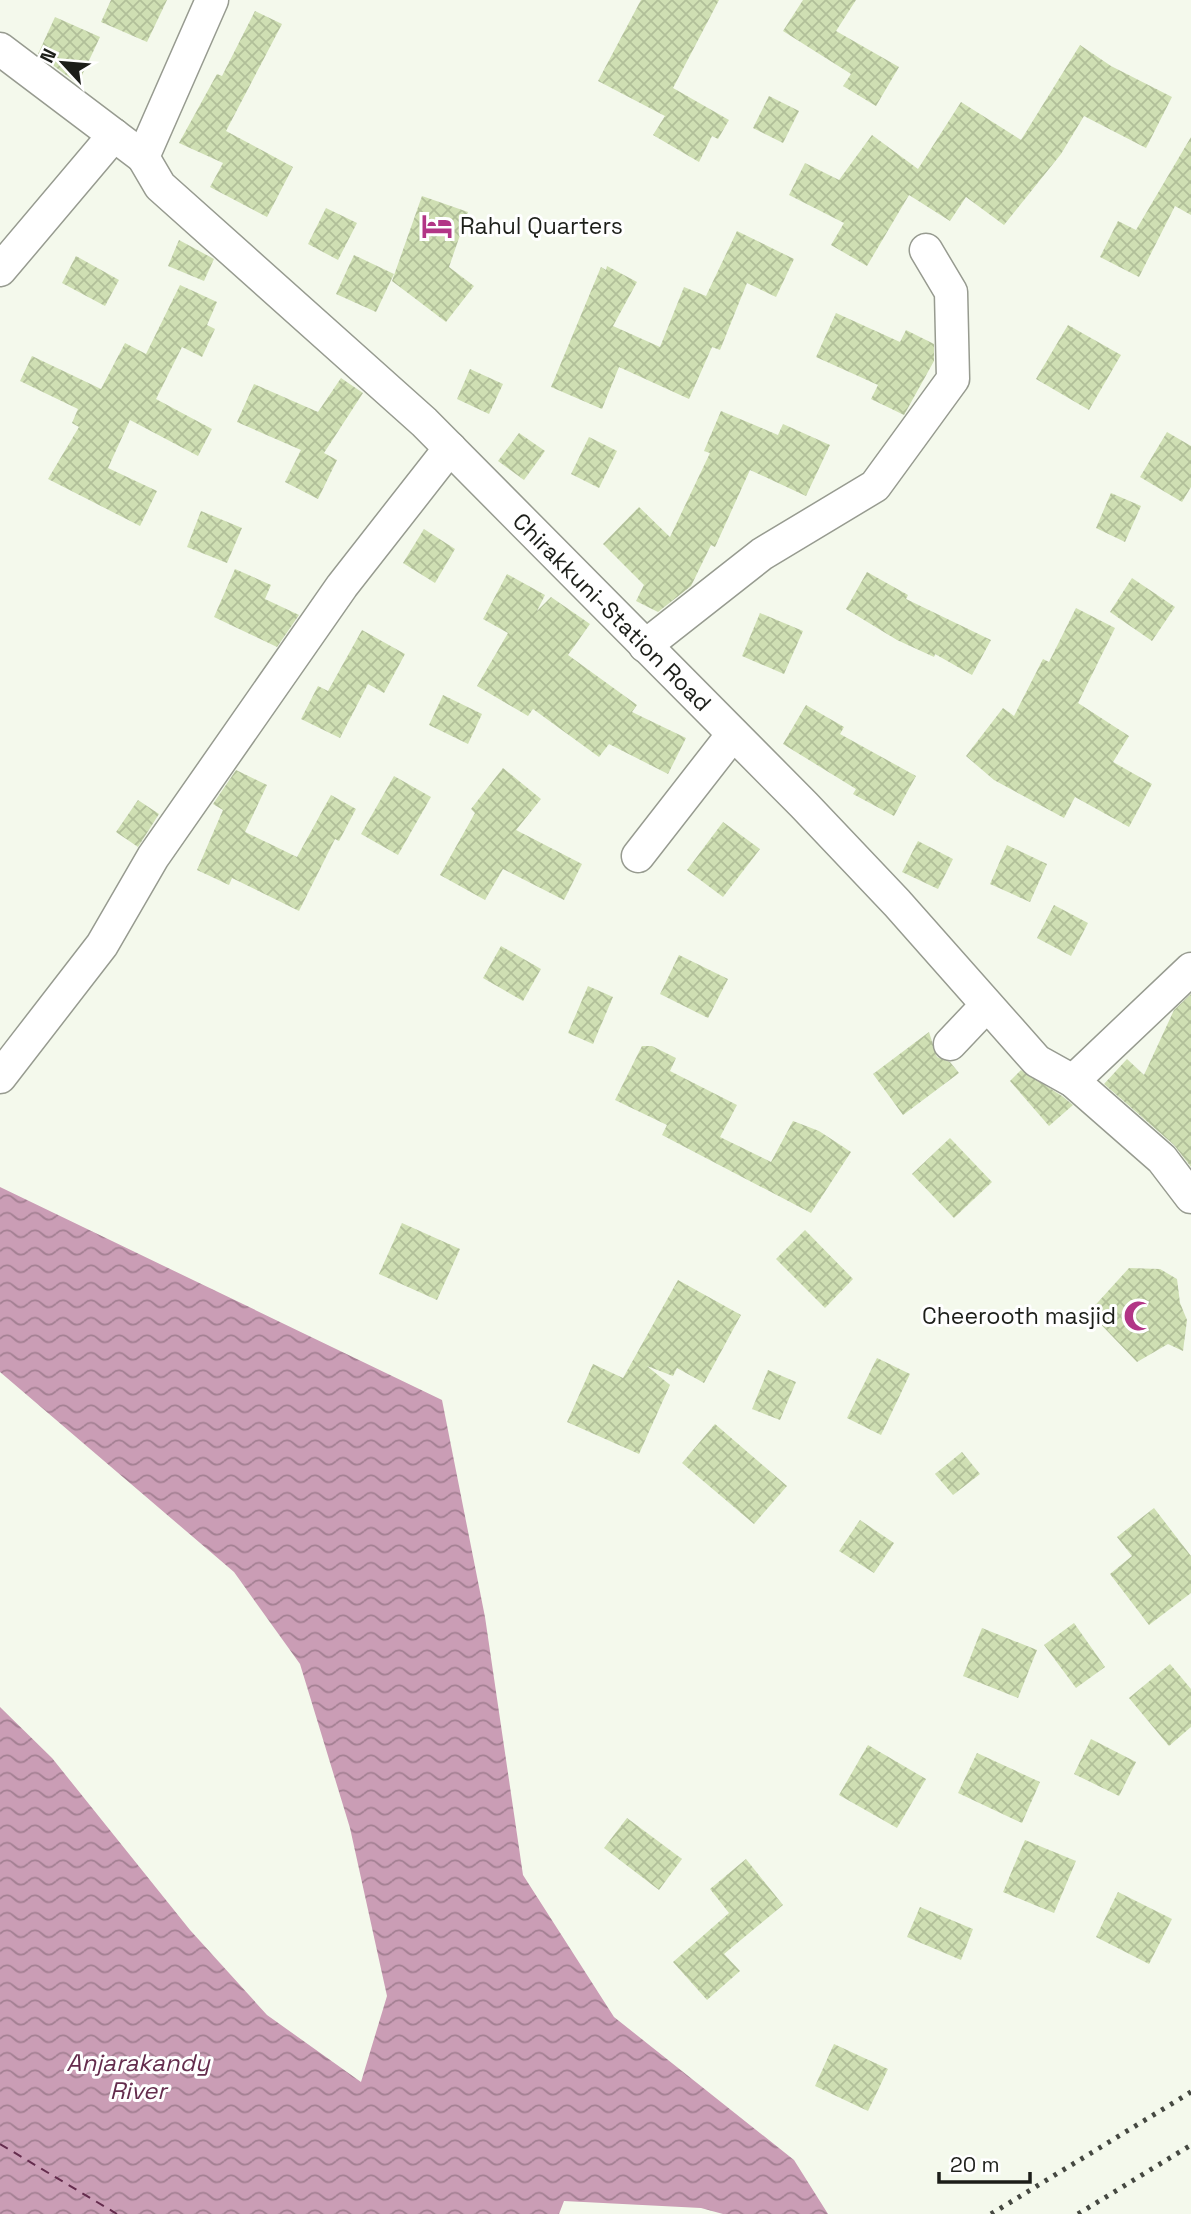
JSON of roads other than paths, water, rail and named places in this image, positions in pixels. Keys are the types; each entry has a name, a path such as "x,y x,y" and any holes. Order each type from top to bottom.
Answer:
{"street":[{"path":"0,48 143,157 212,0"},
{"path":"0,270 114,135"},
{"name":"Chirakkuni-Station Road","path":"143,157 160,186 310,317 450,448 587,603 645,646 733,734 897,903 1037,1061 1073,1082 1162,1159 1191,1197"},
{"path":"645,646 762,554 876,485 953,379 951,292 926,250"},
{"path":"0,1077 102,945 153,856 342,586 450,448"},
{"path":"638,856 733,734"},
{"path":"1073,1082 1191,969"},
{"path":"950,1044 986,1006"}],"water":[{"name":"Anjarakandy River","path":"0,1187 442,1400 485,1617 523,1875 614,2017 794,2160 828,2214 723,2214 701,2208 564,2201 559,2214 0,2214 0,1707 52,1758 190,1930 267,2015 361,2082 387,1996 350,1828 300,1664 234,1572 0,1372"}],"railway":[{"path":"991,2214 1191,2092"},
{"path":"1078,2214 1191,2145"}],"place":[{"name":"Rahul Quarters","path":"437,226"},
{"name":"Cheerooth masjid","path":"1139,1316"}]}
